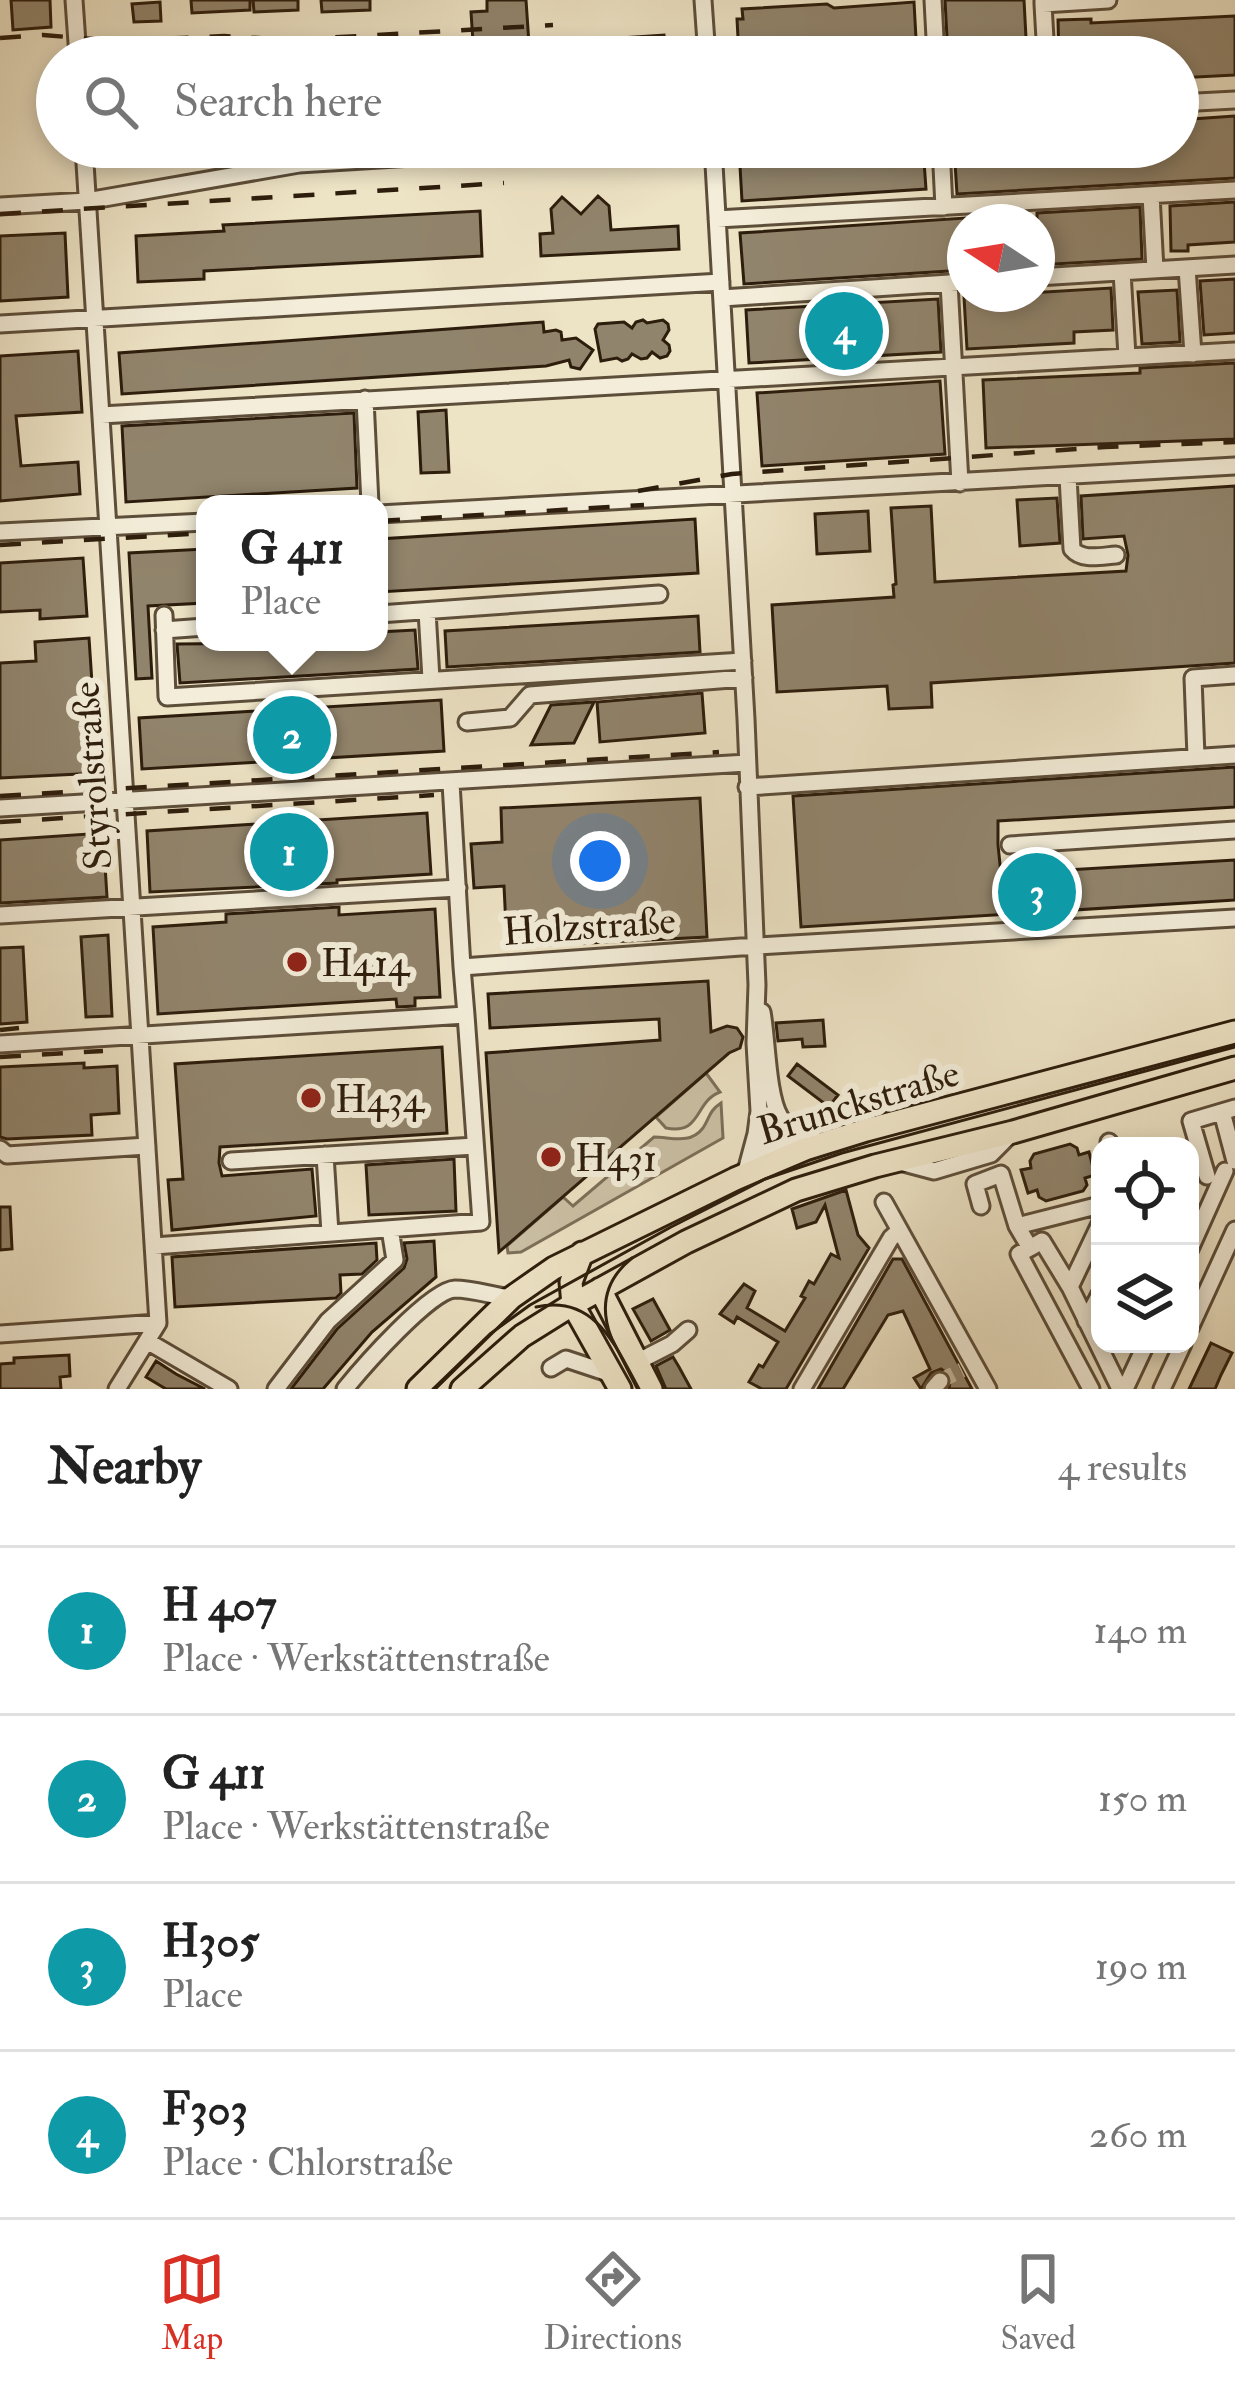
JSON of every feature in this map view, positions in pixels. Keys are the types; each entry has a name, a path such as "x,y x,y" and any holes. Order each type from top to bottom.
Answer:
{"main road":[{"name":"Brunckstraße","path":"418,1389 511,1298 582,1253 745,1174 812,1146 1235,1032"},
{"name":"Brunckstraße","path":"462,1389 523,1336 573,1305 686,1242 796,1190 1235,1069"},
{"path":"582,1253 571,1282 573,1305 616,1381"},
{"path":"600,1289 651,1389"}],"street":[{"path":"74,0 77,36"},
{"path":"703,0 706,36"},
{"path":"933,0 935,36"},
{"path":"1045,36 1043,2 1108,0"},
{"path":"1199,103 1235,100"},
{"name":"Styrolstraße","path":"85,168 158,1323"},
{"path":"0,206 87,201 275,168"},
{"path":"713,168 761,1037 759,1111 745,1174"},
{"path":"942,168 944,207"},
{"path":"717,219 1235,190"},
{"path":"1151,195 1155,270"},
{"path":"1055,276 1235,265"},
{"path":"1187,268 1193,354"},
{"path":"1122,272 1127,356"},
{"path":"0,324 947,282"},
{"path":"956,312 961,483"},
{"path":"100,415 1235,351"},
{"path":"365,399 370,495"},
{"path":"388,513 1235,466"},
{"path":"1068,478 1072,549 1085,557 1116,555"},
{"path":"0,532 196,522"},
{"path":"388,613 659,594"},
{"path":"427,611 431,679"},
{"path":"196,626 164,622 167,697 431,679 743,669"},
{"path":"467,722 510,718 530,695 743,669"},
{"path":"1196,757 1192,677 1235,675"},
{"path":"747,787 1235,755"},
{"path":"0,808 747,763"},
{"path":"452,783 462,967"},
{"path":"1010,845 1235,830"},
{"path":"0,915 458,888"},
{"name":"Holzstraße","path":"390,1229 481,1222 462,967 1235,918"},
{"path":"0,1044 466,1015"},
{"path":"761,1037 774,1103 782,1120 812,1146"},
{"path":"1192,1245 1226,1169 1228,1110 1191,1121 1226,1169"},
{"path":"0,1149 7,1154 147,1146"},
{"path":"231,1161 475,1146"},
{"path":"325,1155 330,1233"},
{"path":"981,1206 975,1184 1001,1174 1017,1226 1030,1248"},
{"path":"884,1202 968,1367 988,1389"},
{"path":"1017,1226 1091,1207"},
{"path":"154,1246 390,1229 394,1260 328,1321 276,1389"},
{"path":"802,1389 899,1231"},
{"path":"1199,1311 1230,1252 1235,1231"},
{"path":"1091,1328 1042,1241 1019,1254 1091,1389"},
{"path":"1070,1286 1091,1243"},
{"path":"345,1389 400,1328 444,1292 454,1289 511,1298"},
{"path":"1086,1321 1091,1311"},
{"path":"0,1334 158,1323"},
{"path":"117,1389 158,1323"},
{"path":"637,1362 688,1330"},
{"path":"147,1341 229,1389"},
{"path":"1108,1353 1122,1389"},
{"path":"1122,1389 1141,1353"},
{"path":"1162,1389 1179,1353"},
{"path":"551,1368 566,1359 616,1381"}],"shaded area":[{"path":"706,1073 720,1092 686,1127 666,1128 656,1117"},
{"path":"721,1103 723,1138 521,1252 508,1253 507,1246 563,1197 573,1206 654,1137 692,1137"}],"building":[{"path":"11,0 50,0 51,27 13,30"},
{"path":"191,0 250,0 250,10 192,13"},
{"path":"253,0 298,0 298,10 254,12"},
{"path":"321,0 370,0 370,10 322,12"},
{"path":"487,0 526,0 528,36 473,36 471,12 487,11"},
{"path":"945,0 1024,0 1026,36 947,36"},
{"path":"160,2 161,21 134,22 132,4"},
{"path":"914,2 916,36 738,36 742,9 827,4 834,8"},
{"path":"1235,16 1235,75 1199,77 1199,36 1058,36 1058,20 1091,19 1091,23"},
{"path":"1235,116 1235,178 957,194 955,168 1199,168 1199,119"},
{"path":"740,168 924,168 926,189 742,201"},
{"path":"598,196 609,206 611,230 678,226 679,249 541,256 540,234 553,233 551,209 562,197 581,214"},
{"path":"1235,202 1235,242 1171,251 1170,206"},
{"path":"1140,207 1142,259 1055,264 1055,212"},
{"path":"480,211 482,256 204,271 204,279 138,282 136,236 224,231 223,225"},
{"path":"947,219 947,271 744,284 740,233"},
{"path":"65,233 68,297 0,301 0,236"},
{"path":"1235,279 1235,333 1204,335 1200,281"},
{"path":"1111,288 1113,330 1074,332 1074,343 967,349 965,312 1055,312 1055,291"},
{"path":"1177,290 1180,342 1142,344 1138,292"},
{"path":"938,299 941,352 749,363 746,310"},
{"path":"643,320 668,324 663,340 669,345 667,356 660,358 652,352 647,358 632,354 622,361 601,361 598,324 624,322 632,328"},
{"path":"543,322 544,332 556,330 562,340 576,338 593,350 580,369 571,367 569,360 546,366 122,394 119,353"},
{"path":"78,351 82,412 16,416 21,466 78,462 80,494 0,501 0,356"},
{"path":"1235,363 1235,439 986,448 983,380"},
{"path":"940,381 945,454 762,466 757,393"},
{"path":"446,410 449,472 421,473 418,412"},
{"path":"354,413 357,488 126,502 122,426"},
{"path":"1235,486 1235,663 931,683 932,707 889,709 887,686 777,692 772,605 894,597 891,508 931,506 935,582 1126,571 1124,536 1083,539 1081,496"},
{"path":"1057,498 1060,543 1020,546 1017,500"},
{"path":"868,511 870,551 817,554 815,514"},
{"path":"695,519 698,573 388,591 388,538"},
{"path":"196,549 196,603 148,606 152,678 136,679 129,553"},
{"path":"83,558 87,616 40,619 40,610 0,612 0,563"},
{"path":"698,616 700,652 447,667 445,631"},
{"path":"415,630 418,669 180,683 177,644 196,644 196,651 388,651 388,632"},
{"path":"89,638 98,773 0,778 0,663 36,661 35,642"},
{"path":"702,693 705,733 600,742 597,702"},
{"path":"441,700 444,751 142,769 139,718"},
{"path":"594,702 574,743 531,745 551,705"},
{"path":"1235,767 1235,807 998,821 998,845 1001,874 1235,860 1235,900 801,927 793,796"},
{"path":"700,798 707,937 507,947 504,886 474,888 471,844 502,842 501,808"},
{"path":"427,813 431,874 150,892 147,831"},
{"path":"103,833 107,897 0,903 0,840"},
{"name":"H414","path":"339,907 339,915 435,909 440,997 415,998 415,1006 397,1007 396,999 158,1014 153,927 226,922 226,914"},
{"path":"108,935 112,1016 86,1017 81,937"},
{"path":"23,947 27,1022 0,1024 0,948"},
{"name":"H431","path":"708,981 711,1032 737,1028 743,1037 740,1048 499,1252 486,1053 660,1040 659,1019 490,1028 488,994"},
{"path":"823,1020 825,1046 803,1047 802,1039 778,1041 776,1023"},
{"name":"H434","path":"442,1047 447,1133 220,1147 222,1176 312,1169 316,1216 172,1230 168,1180 183,1179 175,1064"},
{"path":"84,1063 84,1068 117,1066 119,1113 91,1115 92,1135 0,1137 0,1067"},
{"path":"797,1064 838,1095 829,1107 788,1076"},
{"path":"1070,1144 1079,1155 1089,1152 1091,1176 1085,1178 1083,1191 1046,1201 1037,1190 1028,1193 1021,1170 1031,1168 1034,1154"},
{"path":"454,1159 456,1211 369,1215 366,1165"},
{"path":"846,1190 858,1235 869,1248 786,1389 762,1389 749,1382 778,1342 737,1317 734,1323 720,1314 744,1284 755,1291 747,1308 785,1331 805,1298 801,1296 809,1281 814,1284 831,1254 839,1258 825,1205 816,1222 797,1228 792,1209"},
{"path":"0,1207 10,1207 12,1249 0,1250"},
{"path":"434,1241 436,1277 372,1332 323,1389 291,1389 337,1329 404,1268 404,1243"},
{"path":"376,1243 377,1260 362,1274 340,1275 341,1293 336,1298 175,1307 172,1257"},
{"path":"893,1259 902,1259 972,1389 949,1389 951,1376 941,1369 931,1373 921,1389 914,1378 930,1369 903,1311 888,1315 843,1389 818,1389"},
{"path":"653,1299 670,1330 651,1341 633,1309"},
{"path":"1211,1343 1232,1353 1215,1389 1189,1389"},
{"path":"69,1355 70,1376 60,1377 61,1389 0,1389 0,1364 14,1363 14,1358"},
{"path":"673,1357 691,1389 666,1389 656,1366"},
{"path":"156,1361 205,1389 166,1389 146,1377"}],"tunnel":[{"path":"940,1381 962,1370"}],"tram line":[{"path":"433,1389 490,1334 530,1305 765,1179 842,1153 1235,1047"},
{"path":"611,1337 607,1293 632,1258"},
{"path":"536,1307 574,1308 588,1316 611,1340 639,1389"}],"railway":[{"path":"359,36 553,25"},
{"path":"0,38 55,36"},
{"path":"0,214 504,183"},
{"path":"638,491 732,474 1235,442"},
{"path":"388,520 644,505"},
{"path":"0,545 196,534"},
{"path":"0,796 719,752"},
{"path":"0,822 434,795"},
{"path":"0,1030 19,1028"},
{"path":"0,1057 103,1051"}],"place":[{"name":"F303","path":"844,331"},
{"name":"G 411","path":"292,735"},
{"name":"H 407","path":"289,852"},
{"name":"H305","path":"1037,892"},
{"name":"H414","path":"297,962"},
{"name":"H434","path":"311,1098"},
{"name":"H431","path":"551,1157"}]}
